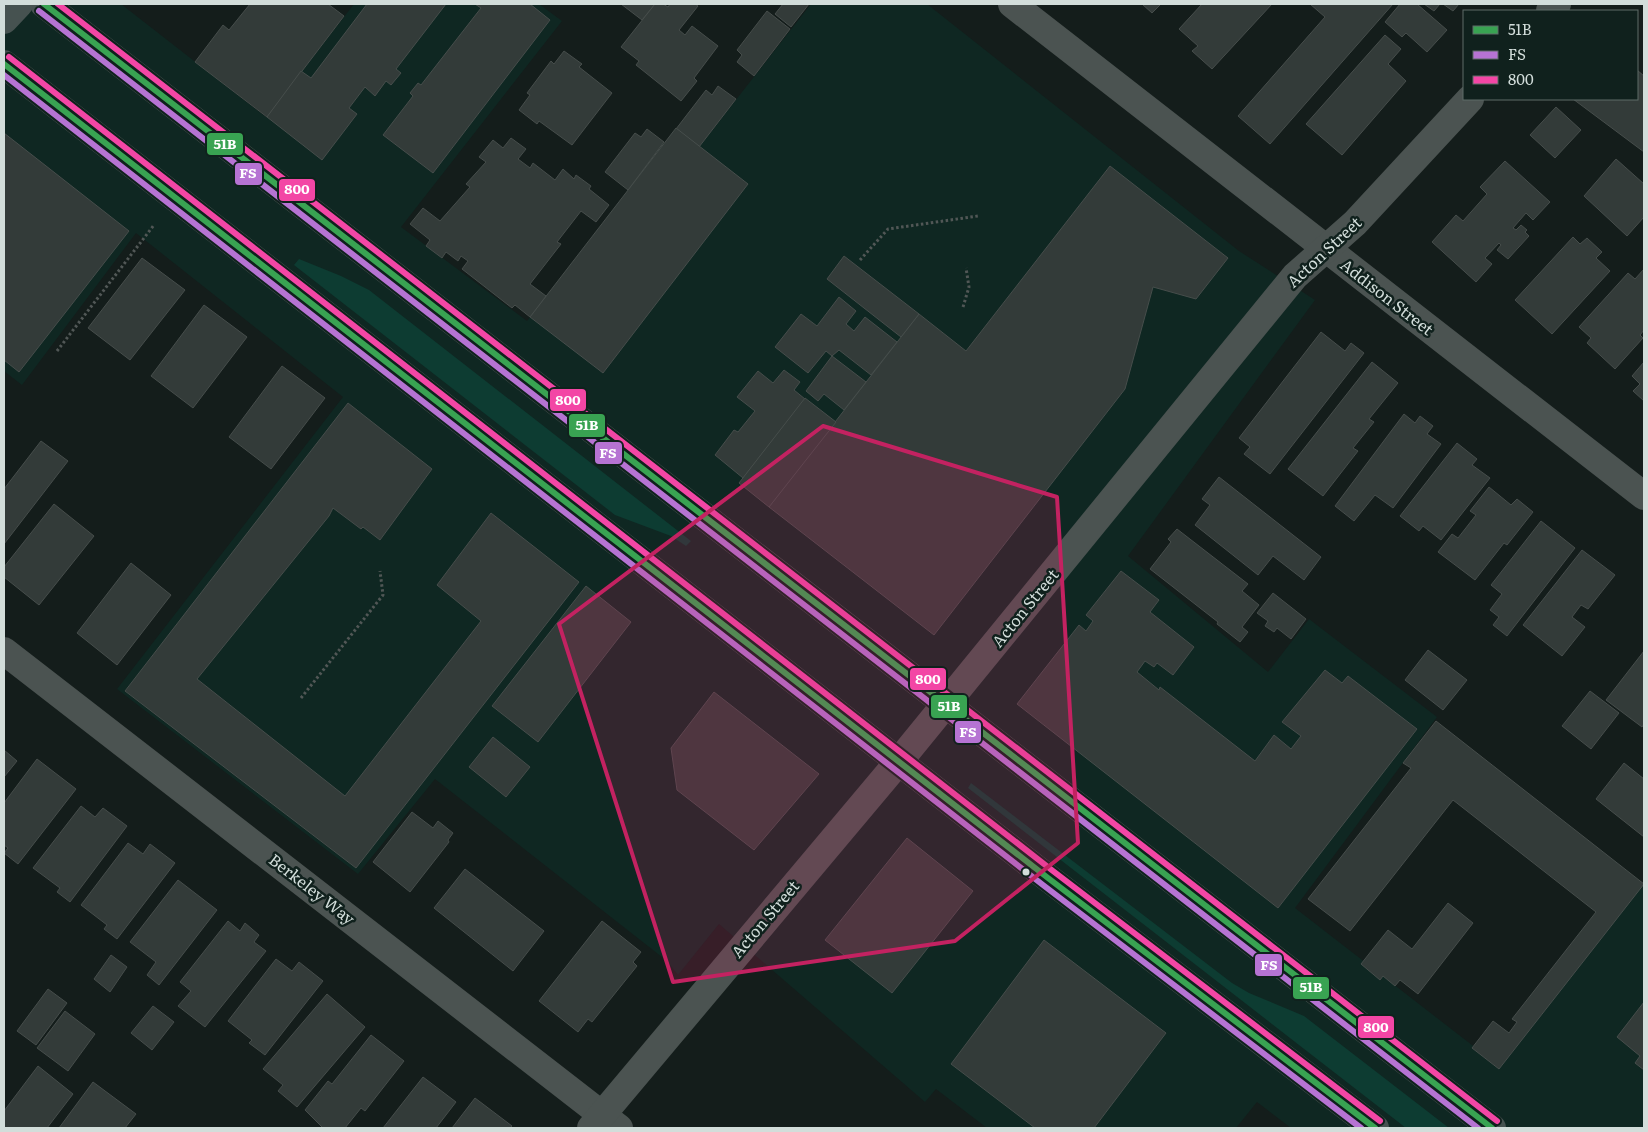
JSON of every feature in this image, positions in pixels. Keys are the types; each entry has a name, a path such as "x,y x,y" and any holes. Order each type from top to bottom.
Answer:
{"main road":[{"path":"4,20 19,4"},
{"path":"44,4 1492,1128"},
{"path":"4,64 900,760 1056,884 1375,1128"}],"street":[{"name":"Addison Street","path":"1012,4 1644,496"},
{"name":"Acton Street","path":"604,1124 1295,276 1382,196 1469,100"},
{"name":"Berkeley Way","path":"4,651 604,1124"}],"path":[{"path":"57,351 175,198"},
{"path":"860,260 888,229 978,216"},
{"path":"963,307 969,287 966,268"},
{"path":"301,698 383,595 380,571"}],"highlighted area":[{"path":"823,426 1057,497 1078,843 955,941 673,982 559,624"}],"shaded area":[{"path":"4,4 121,4 266,117 354,4 539,4 562,21 401,227 527,321 676,128 699,147 811,4 927,4 1239,251 1315,300 1128,556 1268,672 1309,619 1437,717 1295,908 1499,1066 1644,881 1644,1128 1291,1128 1257,1102 1236,1128 987,1128 936,1089 925,1102 719,924 678,975 667,961 435,779 358,874 117,689 343,397 136,233 22,385 4,371"}],"green space":[{"path":"299,259 369,290 691,541 686,546 671,536 615,515 294,265"},
{"path":"971,783 1232,983 1249,993 1304,1016 1449,1128 1406,1128 968,788"}],"building":[{"path":"250,4 328,4 344,16 267,117 195,62 223,25 229,30"},
{"path":"367,4 446,4 396,69 401,73 391,85 386,81 375,96 365,87 349,108 357,114 322,160 267,117 301,71 311,78"},
{"path":"475,4 530,4 550,20 433,173 383,135 413,96 410,93 418,83 421,85 481,8"},
{"path":"621,4 655,4 642,20"},
{"path":"655,4 663,4 668,7 670,4 695,4 698,6 679,30 685,35 692,26 718,46 694,78 697,81 681,101 636,65 639,61 621,47"},
{"path":"783,4 809,4 791,27 775,14"},
{"path":"1142,4 1161,4 1152,13"},
{"path":"1202,4 1272,4 1212,69 1192,51 1198,46 1179,29"},
{"path":"1310,4 1393,4 1270,144 1238,116 1325,17"},
{"path":"1400,4 1417,4 1447,30 1427,52 1406,33 1402,37 1385,22"},
{"path":"1424,4 1440,4 1434,11"},
{"path":"1443,4 1459,4 1453,11"},
{"path":"767,11 790,29 754,76 737,62 742,55 737,50"},
{"path":"1385,35 1401,49 1388,64 1406,81 1342,155 1306,124"},
{"path":"564,51 582,64 579,67 612,93 572,145 539,121 537,124 519,110 530,95 527,93 551,61 554,64"},
{"path":"1638,71 1644,76 1644,152 1574,100 1638,100"},
{"path":"718,86 736,99 699,147 676,129 706,90 712,95"},
{"path":"1556,107 1581,130 1555,158 1530,135"},
{"path":"676,128 748,184 603,373 530,317"},
{"path":"647,129 664,142 628,190 605,172 635,133 641,137"},
{"path":"4,133 129,231 19,372 4,360"},
{"path":"511,138 526,149 518,159 530,168 533,163 555,180 563,169 574,179 576,175 591,186 589,189 609,205 596,222 581,211 557,242 561,244 530,284 546,296 530,317 515,305 512,308 462,269 468,261 461,256 458,261 446,252 442,258 426,246 430,240 410,224 423,208 440,221 470,187 466,184 486,162 479,157 493,140 503,148"},
{"path":"1616,159 1644,184 1644,217 1627,236 1584,196"},
{"path":"1505,161 1550,202 1533,220 1526,213 1513,228 1516,230 1521,225 1527,230 1525,232 1529,236 1508,259 1497,250 1501,245 1499,243 1485,258 1492,264 1476,282 1432,242 1456,215 1463,221 1487,194 1480,187"},
{"path":"1110,166 1228,258 1196,299 1153,287 1125,389 934,635 769,507 919,314 966,351"},
{"path":"1573,237 1580,244 1587,238 1602,252 1596,258 1610,271 1552,334 1515,300"},
{"path":"844,256 919,314 901,337 827,279"},
{"path":"142,258 185,290 130,360 88,328"},
{"path":"1644,269 1644,330 1640,335 1643,338 1615,369 1587,343 1591,338 1579,327 1628,273 1635,279"},
{"path":"839,297 856,311 846,324 854,331 865,317 897,342 871,375 839,350 832,356 826,351 808,373 775,347 801,314 817,326"},
{"path":"204,305 247,337 193,408 151,376"},
{"path":"1321,332 1345,351 1351,343 1364,353 1270,474 1244,454 1250,447 1239,438"},
{"path":"832,356 866,382 844,410 824,394 818,401 806,391"},
{"path":"1372,362 1398,383 1369,419 1374,422 1353,448 1358,451 1323,496 1288,469"},
{"path":"1644,362 1644,401 1633,391 1640,384 1632,376"},
{"path":"282,366 325,398 271,469 229,437"},
{"path":"784,370 800,382 794,390 805,399 743,478 715,455 734,430 738,432 755,411 737,397 758,371 773,383"},
{"path":"805,398 836,422 769,507 739,483"},
{"path":"348,403 432,469 380,540 363,527 361,529 333,508 329,516 197,679 345,796 481,621 437,585 491,513 579,582 356,868 125,691"},
{"path":"1404,414 1415,423 1420,416 1433,426 1427,434 1441,444 1393,508 1375,495 1354,521 1335,506"},
{"path":"41,441 68,461 4,544 4,489"},
{"path":"1457,443 1477,459 1472,465 1490,478 1441,540 1423,526 1419,531 1400,516"},
{"path":"1219,477 1321,557 1304,580 1273,556 1258,575 1195,525 1210,505 1202,499"},
{"path":"1489,487 1511,505 1517,499 1533,512 1507,545 1504,543 1475,580 1438,552 1452,534 1458,538 1476,515 1470,511"},
{"path":"54,504 94,536 39,605 4,577 4,567"},
{"path":"1541,521 1575,548 1507,636 1493,625 1499,617 1490,610 1502,594 1491,585"},
{"path":"1177,529 1248,584 1242,591 1259,605 1242,627 1248,632 1240,642 1217,624 1218,622 1150,569 1171,542 1168,539"},
{"path":"1582,550 1615,575 1588,609 1581,605 1572,617 1585,627 1562,656 1523,625"},
{"path":"131,563 171,595 117,665 77,633"},
{"path":"1121,571 1159,600 1150,612 1194,647 1173,675 1157,663 1154,667 1145,661 1137,672 1159,690 1160,687 1255,761 1274,735 1291,749 1301,736 1282,722 1325,670 1342,683 1348,676 1417,729 1278,908 1017,704 1079,625 1086,631 1093,621 1086,615"},
{"path":"586,586 631,622 538,742 492,706"},
{"path":"1273,593 1306,619 1291,639 1277,628 1274,632 1265,626 1268,621 1257,613"},
{"path":"1428,650 1467,680 1443,710 1405,680"},
{"path":"1644,651 1644,724 1642,727 1606,700"},
{"path":"1590,691 1619,713 1591,749 1562,726"},
{"path":"714,692 819,774 754,850 677,790 671,748"},
{"path":"1436,721 1644,884 1499,1069 1472,1048 1493,1021 1509,1033 1517,1022 1512,1019 1596,912 1453,800 1350,931 1308,899 1411,768 1403,763"},
{"path":"493,737 530,767 506,797 469,767"},
{"path":"4,750 17,761 4,777"},
{"path":"37,759 76,789 18,864 4,853 8,848 4,845 4,803"},
{"path":"1624,763 1644,779 1644,837 1596,799"},
{"path":"81,806 95,817 103,808 127,826 70,902 57,892 60,888 33,868"},
{"path":"412,812 433,828 438,821 453,833 448,840 449,842 410,892 373,862"},
{"path":"907,838 973,891 892,993 825,940"},
{"path":"128,843 143,854 150,844 175,863 117,939 104,929 107,925 81,905"},
{"path":"465,869 544,931 513,971 434,908"},
{"path":"178,880 217,910 159,985 147,975 156,962 130,942"},
{"path":"1448,903 1473,923 1418,994 1400,980 1395,986 1383,976 1380,980 1361,964 1388,930 1412,949"},
{"path":"228,921 240,931 245,923 259,935 254,942 266,951 205,1027 178,1006 191,991 180,982"},
{"path":"602,921 641,952 633,962 637,966 592,1022 588,1019 578,1032 539,1001"},
{"path":"1044,940 1166,1033 1094,1128 1035,1128 951,1064"},
{"path":"111,955 127,967 110,992 94,979"},
{"path":"276,959 292,971 299,962 323,981 265,1055 249,1043 252,1040 228,1021"},
{"path":"48,989 67,1003 36,1045 17,1031"},
{"path":"327,994 365,1027 297,1107 278,1091 283,1085 263,1069"},
{"path":"1644,1002 1644,1070 1635,1063 1640,1056 1617,1037"},
{"path":"153,1006 174,1022 152,1050 131,1033"},
{"path":"65,1011 95,1034 68,1071 37,1048"},
{"path":"371,1035 404,1061 365,1111 361,1108 345,1128 323,1128 305,1110 328,1081 332,1084"},
{"path":"38,1066 73,1094 47,1128 4,1128 4,1111"},
{"path":"423,1077 456,1102 436,1128 383,1128"},
{"path":"93,1082 136,1114 125,1128 59,1128"},
{"path":"475,1098 512,1126 510,1128 452,1128"}],"transit line":[{"name":"51B","path":"44,4 1492,1128"},
{"name":"800","path":"58,4 1497,1121"},
{"name":"FS","path":"39,11 1478,1128"},
{"name":"800","path":"9,57 1053,871 1380,1121"},
{"name":"51B","path":"4,64 1048,878 1375,1128"},
{"name":"FS","path":"4,75 1043,885 1361,1128"}]}
